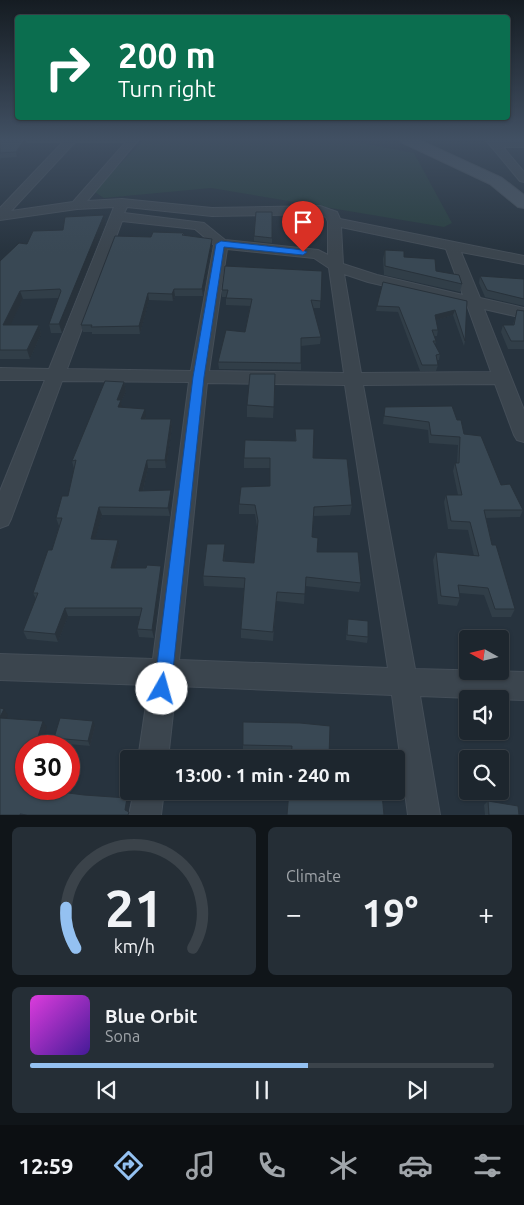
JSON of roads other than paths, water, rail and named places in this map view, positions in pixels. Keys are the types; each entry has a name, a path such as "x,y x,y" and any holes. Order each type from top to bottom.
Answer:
{"street":[{"path":"0,215 35,177"},
{"path":"77,205 101,177"},
{"path":"488,177 496,181 524,203"},
{"path":"496,181 524,179"},
{"path":"0,215 77,205 119,210 199,226 221,244 318,254 336,266 395,285 524,313"},
{"path":"119,210 212,212 320,210 332,215 336,266 353,379 424,815"},
{"path":"0,520 119,210"},
{"path":"334,222 524,260"},
{"path":"154,750 199,377 221,244"},
{"path":"452,246 524,435"},
{"path":"0,374 353,379 501,378"},
{"path":"0,667 165,671 404,683 524,686"},
{"path":"146,815 148,800"}]}
